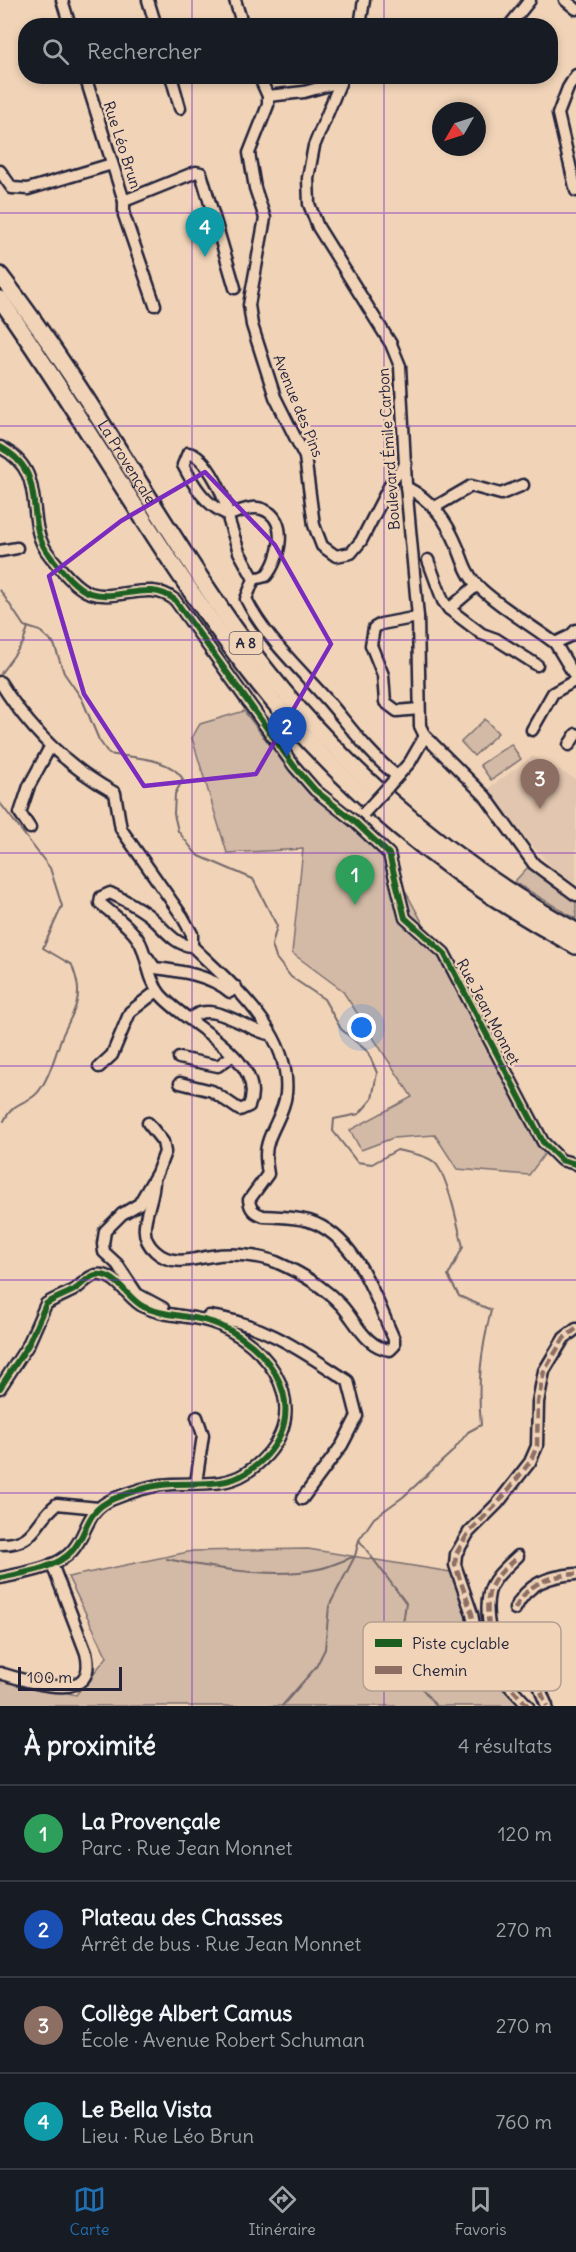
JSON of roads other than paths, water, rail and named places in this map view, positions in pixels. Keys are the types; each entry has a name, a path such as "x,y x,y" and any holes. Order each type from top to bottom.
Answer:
{"highway":[{"name":"La Provençale","path":"0,275 48,342 231,623 302,713 349,764 437,840 485,876 576,931"},
{"name":"La Provençale","path":"0,299 218,630 292,724 340,774 429,852 540,927 576,946"}],"street":[{"path":"62,0 68,18"},
{"path":"148,0 154,18"},
{"path":"236,0 241,18"},
{"path":"361,18 364,0"},
{"path":"515,18 530,0"},
{"path":"566,0 576,9"},
{"path":"576,75 568,88 558,114 576,191"},
{"name":"Rue Léo Brun","path":"87,84 124,201 196,172 201,173 235,288"},
{"path":"173,84 180,108"},
{"path":"263,84 268,96 304,92 327,84"},
{"name":"Boulevard Émile Carbon","path":"339,84 314,146 308,178 309,204 318,227 392,344 400,366 407,502 418,617 418,709 420,726 426,736"},
{"name":"Avenue des Pins","path":"268,96 267,113 249,153 255,188 265,219 249,305 252,325 275,397 305,457 314,525 322,546 336,556 351,553 361,541 393,479 406,465"},
{"path":"0,171 12,188 28,189 112,164"},
{"path":"124,201 124,214 141,257 155,305"},
{"name":"Rue Jean Monnet","path":"0,447 18,460 31,480 40,540 49,555 75,583 90,593 154,590 175,600 287,758 310,785 354,821 389,854 405,918 444,953 543,1142 561,1161 576,1164"},
{"path":"254,579 239,552 229,515 224,493 196,454 188,453 183,465 196,489 216,510 229,515 253,508 263,509 275,522 279,534 280,552 266,576 254,579"},
{"path":"435,507 471,486 501,494 523,485"},
{"path":"406,487 421,494 435,507 450,529 466,570 477,585 555,643 576,679 553,693 532,730"},
{"path":"407,502 420,501 435,507"},
{"path":"0,550 17,548"},
{"path":"428,560 443,601 449,609 482,633 496,639 537,665"},
{"path":"254,579 246,599 265,631 359,740 397,776"},
{"path":"449,609 477,585"},
{"path":"418,617 381,624 374,628 371,645 383,675 385,702 397,711 418,709"},
{"path":"555,643 570,636 576,630"},
{"path":"0,682 23,716 50,747 96,783 115,793 120,829 182,916 192,934 192,946"},
{"path":"569,745 576,734"},
{"path":"354,821 387,788 414,756 426,736 485,796 534,864 556,883 576,895"},
{"path":"30,828 20,813 29,786 50,747"},
{"path":"148,1123 164,1142 165,1152 154,1179 153,1196 143,1227 149,1245 156,1252 175,1260 224,1256 272,1261 326,1292 340,1304 358,1329 373,1344 390,1350 394,1346 394,1339 368,1281 350,1253 338,1240 314,1223 263,1216 256,1214 250,1206 249,1200 268,1174 266,1155 268,1145 281,1117 286,1092 283,1065 270,1034 236,987 192,946 183,945 145,912 110,893 101,897 100,903 128,929 141,945 157,991 175,1010 205,1029 232,1056 253,1085 253,1097 249,1106 240,1110 212,1091 180,1083"},
{"path":"143,951 155,968 188,973 222,986 230,992 236,987"},
{"path":"99,1067 112,1055 130,1012 157,991"},
{"path":"190,1019 199,1013 221,1014 247,1024 260,1034 270,1034"},
{"path":"179,1058 218,1066 232,1056"},
{"path":"154,1179 144,1190 139,1204 122,1215 105,1232 103,1244 104,1252 117,1264 137,1294 167,1313"},
{"path":"0,1388 28,1345 46,1304 75,1290 94,1275 106,1275 114,1280 143,1307 199,1318 233,1319 282,1337 348,1381 357,1416 342,1445 302,1498"},
{"path":"0,1578 52,1564 73,1550 90,1517 98,1508 111,1500 159,1485 226,1481 252,1468 279,1437 287,1407 279,1380 261,1357 231,1331 199,1318"},
{"path":"473,1622 455,1565 456,1554 469,1532 498,1503 530,1462 537,1446 538,1402 544,1371 564,1338 576,1329"},
{"path":"196,1483 203,1435 197,1418"},
{"path":"0,1544 12,1544 28,1538 47,1512 57,1504 98,1508"},
{"path":"490,1622 489,1594 498,1574 518,1556"},
{"path":"0,1673 62,1691 76,1690 83,1683 87,1674 86,1653 52,1564"},
{"path":"515,1609 522,1594 549,1576 576,1574"},
{"path":"514,1691 528,1706"},
{"path":"540,1691 547,1706"}],"waterway":[{"path":"0,590 24,626 40,631 54,644 64,673 82,699 99,740 109,754 160,762 169,766 183,779 175,794 174,814 178,831 197,855 253,879 277,926 272,945 276,958 291,977 324,999 341,1029 368,1052 377,1073 372,1099 359,1114 334,1119 333,1131 357,1162 372,1164 397,1150 424,1157 437,1165 449,1193 463,1247 448,1276 459,1296 491,1310 481,1367 479,1395 481,1425 468,1432 452,1452 403,1497 374,1518 359,1540 355,1556 329,1606 325,1649 316,1667 282,1706"},
{"path":"1,673 23,643 28,627"},
{"path":"0,803 50,868 62,906 43,948 72,965 78,992 76,1007 44,1083 33,1097 13,1109 4,1121"},
{"path":"359,1540 406,1603 403,1622"},
{"path":"167,1559 222,1569 282,1573 322,1568 353,1557"},
{"path":"424,1691 436,1706"}],"place":[{"name":"Le Bella Vista","path":"205,257"},
{"name":"Plateau des Chasses","path":"287,757"},
{"name":"Collège Albert Camus","path":"540,809"},
{"name":"La Provençale","path":"355,905"}]}
